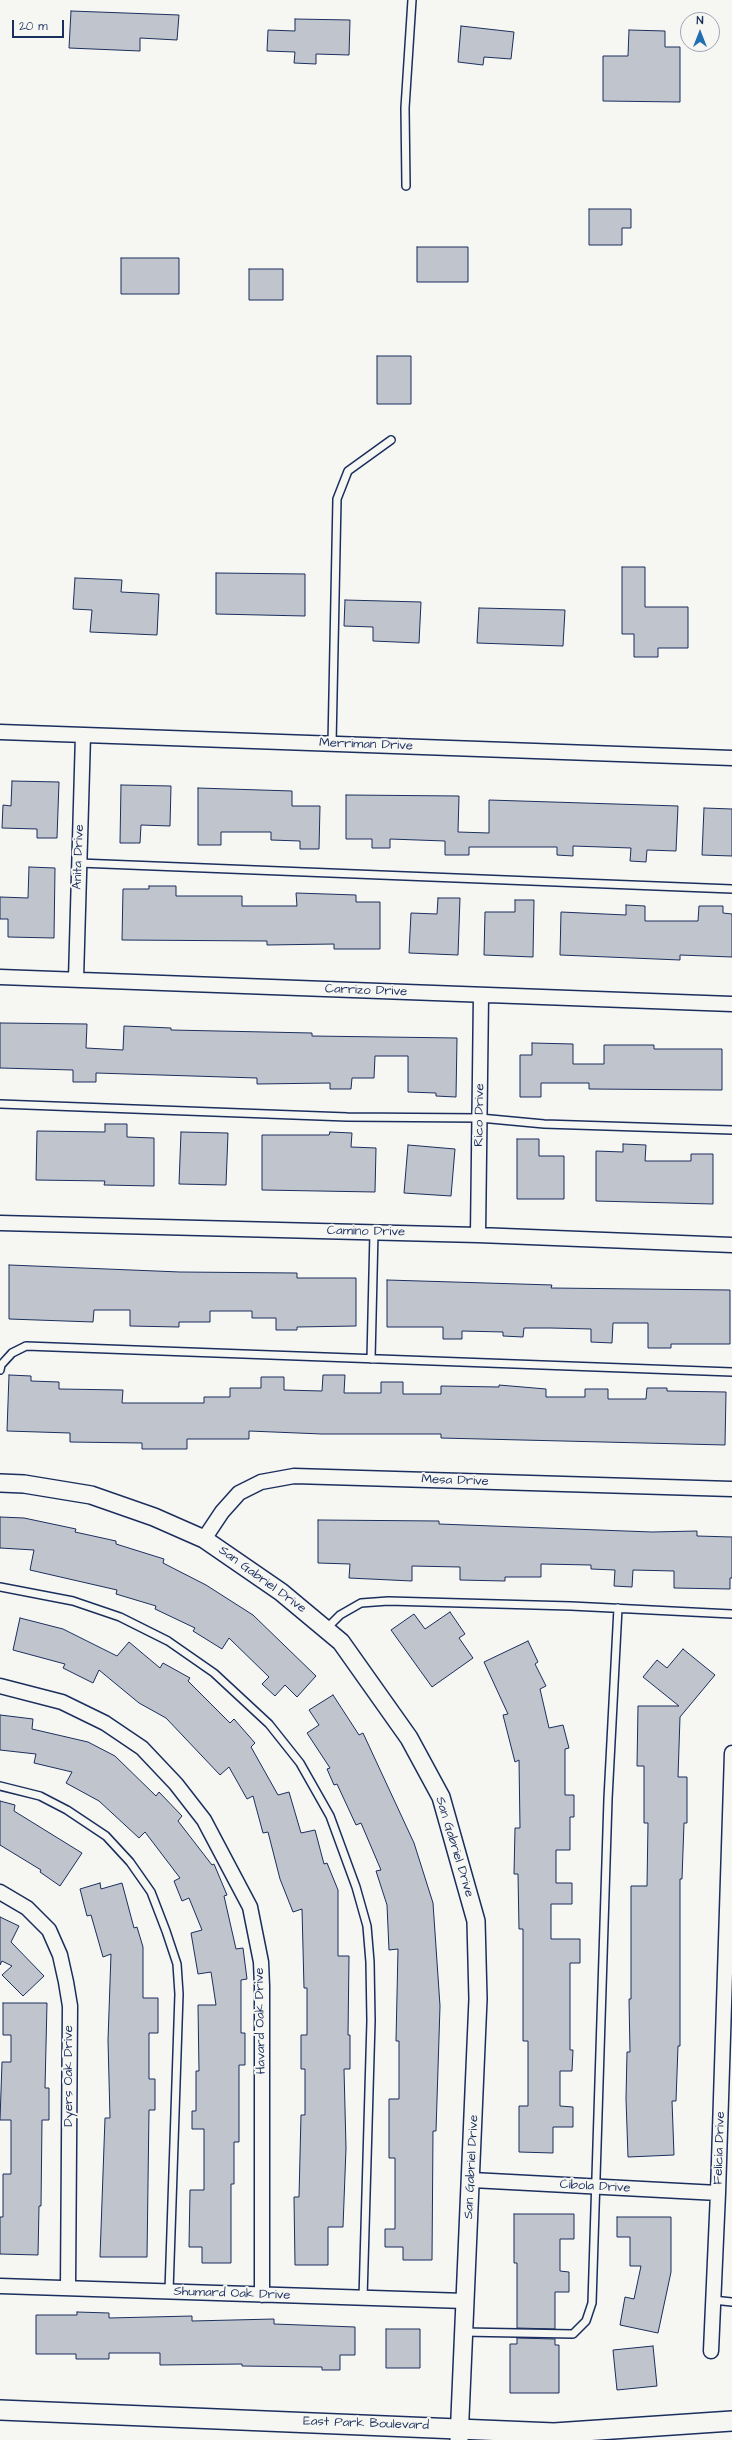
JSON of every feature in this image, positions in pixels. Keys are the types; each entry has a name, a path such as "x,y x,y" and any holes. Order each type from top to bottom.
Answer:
{"main road":[{"name":"East Park Boulevard","path":"0,2410 459,2434 554,2433 732,2421"}],"street":[{"name":"Merriman Drive","path":"0,732 732,758"},
{"name":"Anita Drive","path":"76,979 83,735"},
{"name":"Carrizo Drive","path":"0,977 732,1004"},
{"name":"Rico Drive","path":"478,1235 481,995"},
{"name":"Camino Drive","path":"0,1223 478,1235 732,1245"},
{"name":"Mesa Drive","path":"204,1539 222,1512 239,1493 261,1482 294,1476 732,1489"},
{"name":"San Gabriel Drive","path":"0,1483 24,1484 91,1495 154,1517 204,1539 281,1592 341,1642 409,1738 441,1797 461,1862 476,1921 478,1998 472,2180 463,2332 459,2434"},
{"name":"Havard Oak Drive","path":"0,1686 62,1702 106,1723 142,1748 176,1784 204,1820 250,1906 261,1962 262,1986 262,2295"},
{"name":"Felicia Drive","path":"711,2351 718,2193 732,1753"},
{"name":"Dyers Oak Drive","path":"0,1892 27,1908 49,1930 60,1955 66,1982 70,2006 68,2287"},
{"name":"Cibola Drive","path":"472,2180 718,2193"},
{"name":"Shumard Oak Drive","path":"0,2286 465,2301"}],"lane":[{"path":"406,186 405,108 412,0"},
{"path":"332,744 337,499 348,471 391,440"},
{"path":"79,863 732,889"},
{"path":"0,1104 347,1117 480,1118 544,1124 732,1130"},
{"path":"371,1358 374,1232"},
{"path":"0,1370 1,1365 12,1353 26,1346 732,1372"},
{"path":"0,1588 73,1601 120,1617 168,1641 214,1673 273,1730 300,1763 330,1816 356,1887 367,1926 370,1962 371,2021 363,2298"},
{"path":"326,1629 340,1614 361,1603 388,1601 618,1608 732,1614"},
{"path":"463,2332 573,2334 586,2320 592,2303 597,2187 605,1900 618,1608"},
{"path":"0,1786 40,1796 67,1810 106,1836 130,1862 151,1892 166,1931 177,1964 179,1994 169,2291"},
{"path":"713,2300 732,2302"}],"building":[{"path":"71,11 179,15 177,40 140,38 140,51 69,48"},
{"path":"295,19 350,20 349,55 316,54 316,64 294,63 295,52 267,51 268,30 295,31"},
{"path":"461,26 514,32 511,59 484,57 483,65 458,62"},
{"path":"629,30 665,31 665,47 680,47 680,102 603,101 603,56 628,56"},
{"path":"589,209 631,209 631,228 622,228 622,245 589,245"},
{"path":"417,247 468,247 468,282 417,282"},
{"path":"121,258 179,258 179,294 121,294"},
{"path":"249,269 283,269 283,300 249,300"},
{"path":"377,356 411,356 411,404 377,404"},
{"path":"622,567 645,567 645,607 688,607 688,648 658,648 658,657 634,657 634,634 622,634"},
{"path":"216,573 305,574 305,616 216,614"},
{"path":"75,578 122,580 121,592 159,594 157,635 90,632 92,610 73,609"},
{"path":"345,600 421,602 419,643 373,641 373,627 344,626"},
{"path":"479,608 565,610 563,646 477,643"},
{"path":"12,781 59,782 57,838 37,838 37,829 2,828 3,805 11,806"},
{"path":"121,785 171,786 170,826 141,825 140,843 120,843"},
{"path":"198,788 292,791 292,806 320,806 319,849 300,849 300,841 271,840 271,832 221,832 221,845 198,845"},
{"path":"346,795 459,796 458,832 489,833 489,800 678,806 676,851 647,850 646,862 630,861 631,848 573,846 573,856 557,855 557,847 469,847 469,855 445,855 445,841 390,839 390,848 372,848 372,839 346,839"},
{"path":"704,808 732,809 732,856 702,855"},
{"path":"29,867 55,868 54,938 8,937 8,919 0,919 0,897 28,898"},
{"path":"149,886 176,886 176,896 242,896 242,906 297,906 296,893 356,895 356,902 380,902 380,949 334,949 334,944 267,945 267,941 122,940 123,889 149,889"},
{"path":"438,898 460,898 458,955 409,953 411,913 437,914"},
{"path":"515,900 534,900 533,957 484,955 485,912 515,912"},
{"path":"626,905 645,906 645,921 698,921 699,906 723,906 723,913 732,914 732,957 680,955 680,960 560,955 561,912 626,915"},
{"path":"0,1023 87,1024 86,1048 123,1050 124,1026 171,1028 171,1030 312,1033 312,1036 457,1038 456,1097 436,1096 436,1093 408,1092 408,1056 375,1056 374,1078 352,1078 351,1089 330,1089 330,1083 257,1084 257,1078 96,1073 96,1082 73,1082 73,1070 0,1068"},
{"path":"532,1043 573,1044 573,1064 604,1064 604,1045 654,1045 654,1049 722,1049 722,1090 589,1089 589,1083 541,1083 541,1097 520,1097 520,1055 532,1055"},
{"path":"105,1124 127,1124 127,1137 154,1138 154,1186 104,1185 105,1181 36,1180 37,1131 105,1132"},
{"path":"181,1132 228,1133 226,1185 179,1184"},
{"path":"330,1132 352,1133 351,1147 376,1148 375,1192 262,1190 262,1135 329,1135"},
{"path":"517,1139 539,1139 539,1156 564,1156 564,1199 517,1199"},
{"path":"623,1144 646,1145 645,1161 691,1161 691,1154 713,1154 713,1204 596,1201 596,1151 623,1152"},
{"path":"408,1145 455,1149 451,1196 404,1193"},
{"path":"9,1265 180,1272 297,1273 297,1278 356,1278 356,1326 297,1327 297,1330 276,1330 276,1318 252,1318 252,1311 210,1311 210,1322 179,1322 179,1327 130,1326 130,1310 94,1310 93,1322 9,1319"},
{"path":"387,1280 552,1285 551,1288 730,1290 730,1344 671,1344 671,1348 648,1348 648,1323 613,1323 612,1343 591,1342 591,1329 551,1328 524,1328 523,1337 503,1336 503,1332 462,1331 462,1339 443,1339 443,1327 387,1327"},
{"path":"9,1375 31,1376 31,1381 59,1382 59,1389 123,1390 122,1403 204,1403 204,1397 230,1397 230,1388 261,1388 261,1377 284,1377 284,1390 322,1391 323,1375 345,1375 344,1393 381,1393 381,1382 403,1382 403,1394 441,1394 441,1386 499,1387 499,1385 546,1389 546,1397 585,1397 585,1389 608,1389 608,1399 646,1399 647,1388 667,1388 667,1391 726,1392 725,1445 441,1438 441,1434 322,1434 249,1431 249,1439 187,1439 187,1449 142,1449 142,1443 70,1442 70,1433 7,1431"},
{"path":"0,1517 24,1518 76,1529 75,1532 116,1541 116,1544 164,1559 163,1563 206,1585 253,1615 316,1676 297,1697 285,1685 275,1696 262,1684 269,1677 229,1638 222,1649 193,1631 195,1628 155,1609 156,1606 116,1594 117,1590 30,1570 34,1550 0,1548"},
{"path":"318,1520 439,1521 439,1524 652,1532 697,1531 697,1536 732,1537 732,1578 730,1578 730,1589 674,1588 674,1571 633,1570 632,1587 614,1586 615,1570 591,1569 591,1565 541,1564 541,1577 505,1577 505,1581 460,1580 460,1567 412,1566 412,1581 349,1578 350,1564 318,1563"},
{"path":"450,1612 465,1634 459,1638 473,1658 432,1687 391,1630 414,1614 425,1629"},
{"path":"20,1618 63,1629 117,1656 129,1642 160,1668 163,1663 190,1678 188,1681 230,1723 234,1719 255,1743 251,1747 278,1795 289,1792 301,1833 315,1830 324,1864 327,1863 338,1890 338,1956 349,1956 348,2035 350,2035 350,2069 344,2069 346,2148 343,2227 328,2227 328,2265 295,2265 294,2197 299,2197 301,2115 305,2115 305,2069 301,2069 301,2035 307,2035 307,1988 304,1988 302,1909 293,1912 280,1879 268,1832 263,1833 253,1796 247,1799 229,1767 220,1775 166,1718 139,1703 99,1670 93,1683 63,1668 65,1664 13,1650"},
{"path":"528,1641 538,1662 535,1664 546,1686 540,1689 549,1728 563,1725 569,1748 565,1749 565,1795 574,1795 574,1817 570,1817 570,1850 556,1850 556,1883 572,1883 572,1904 551,1904 551,1939 580,1939 580,1963 570,1963 570,2050 573,2050 572,2071 560,2071 560,2106 573,2107 573,2127 553,2127 553,2153 519,2152 519,2106 528,2106 528,2041 523,2041 523,1929 519,1929 518,1874 514,1874 515,1828 520,1828 519,1760 515,1762 503,1715 508,1714 484,1662"},
{"path":"683,1649 715,1675 680,1717 678,1777 687,1777 687,1823 684,1823 682,1879 680,1879 680,2046 678,2046 676,2101 672,2101 674,2155 628,2157 626,2099 627,2052 630,2052 629,1999 631,1999 631,1886 647,1886 648,1823 644,1823 644,1766 637,1766 638,1706 679,1706 643,1677 657,1660 667,1668"},
{"path":"333,1695 359,1735 363,1733 414,1843 433,1903 440,2006 436,2131 433,2131 432,2260 403,2260 403,2247 385,2247 385,2229 395,2229 395,2158 389,2158 389,2099 399,2099 399,2041 396,2041 398,1949 389,1950 387,1905 376,1871 381,1870 361,1823 356,1825 337,1784 334,1785 327,1769 330,1768 307,1733 319,1725 309,1710"},
{"path":"0,1715 33,1719 32,1729 88,1742 115,1756 156,1796 159,1792 182,1816 178,1821 212,1865 214,1864 227,1895 224,1896 236,1949 243,1948 247,1979 241,1980 241,2033 245,2033 245,2065 239,2065 239,2142 234,2142 234,2184 231,2184 231,2263 202,2263 202,2247 189,2247 190,2190 204,2190 204,2129 192,2129 192,2111 196,2111 196,2071 199,2071 198,2005 216,2005 211,1972 198,1974 191,1933 202,1930 189,1898 182,1901 174,1881 180,1878 145,1832 139,1838 99,1801 66,1783 72,1772 34,1763 36,1754 0,1750"},
{"path":"0,1801 15,1805 14,1811 82,1853 60,1886 40,1872 41,1870 0,1845"},
{"path":"100,1883 101,1889 122,1883 134,1928 137,1927 143,1947 143,1998 158,1998 158,2033 149,2033 149,2079 155,2079 155,2110 149,2110 147,2257 100,2257 105,2118 110,2118 108,2040 111,1954 103,1957 91,1915 87,1916 80,1889"},
{"path":"0,1917 19,1926 11,1942 44,1976 23,1996 2,1975 12,1966 2,1961 0,1965"},
{"path":"3,2003 47,2003 45,2088 49,2088 49,2120 42,2120 41,2206 39,2206 38,2255 0,2254 0,2217 3,2217 3,2174 11,2174 11,2120 0,2120 2,2062 11,2062 11,2035 3,2035"},
{"path":"514,2214 574,2214 574,2239 560,2239 560,2271 569,2272 569,2292 555,2292 555,2329 517,2328 517,2263 514,2263"},
{"path":"617,2217 671,2217 671,2272 658,2333 620,2325 625,2297 634,2299 641,2266 630,2266 630,2237 617,2237"},
{"path":"77,2312 109,2313 109,2318 192,2316 192,2321 274,2319 274,2324 355,2327 355,2355 340,2355 340,2370 322,2370 322,2367 242,2366 242,2364 160,2365 160,2353 109,2353 109,2359 76,2359 76,2354 36,2354 36,2315 77,2315"},
{"path":"386,2329 420,2329 420,2368 386,2368"},
{"path":"517,2338 555,2339 555,2345 559,2345 559,2393 510,2393 510,2344 517,2344"},
{"path":"653,2346 657,2386 617,2390 613,2350"}]}
